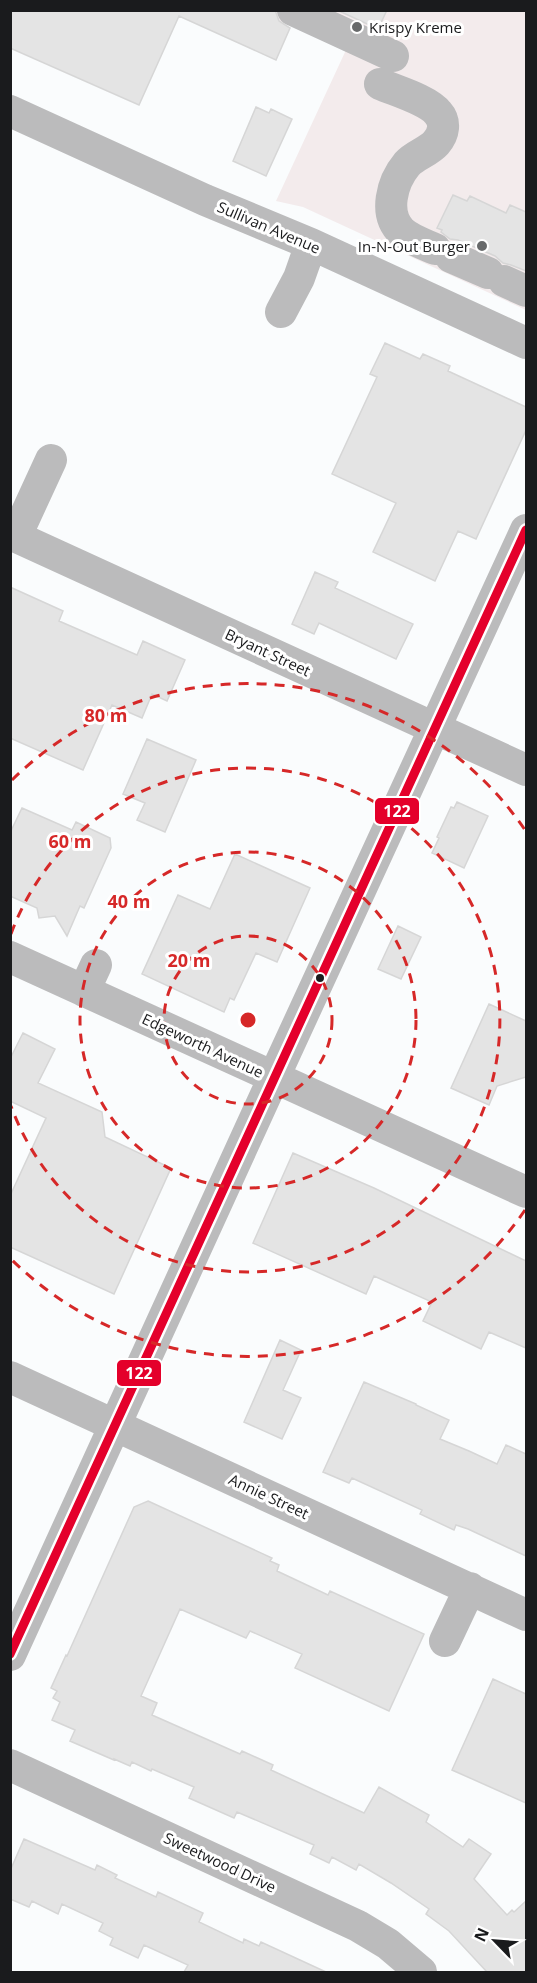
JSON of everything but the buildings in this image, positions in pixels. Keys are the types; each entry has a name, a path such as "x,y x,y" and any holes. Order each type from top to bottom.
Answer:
{"street":[{"path":"293,10 387,70 440,114 442,133 435,144 415,157 396,181 391,202 394,220 403,233 506,282"},
{"name":"Sullivan Avenue","path":"10,111 205,200 312,244 526,344"},
{"path":"281,312 299,278 312,244"},
{"path":"13,535 51,460"},
{"path":"10,1655 526,531"},
{"name":"Bryant Street","path":"13,535 526,770"},
{"name":"Edgeworth Avenue","path":"10,957 90,978 274,1077 526,1192"},
{"name":"Annie Street","path":"10,1377 526,1615"},
{"path":"445,1641 470,1588"},
{"name":"Sweetwood Drive","path":"10,1765 358,1926 388,1944 421,1972"}],"shaded area":[{"path":"257,11 526,11 526,310 303,207 276,201 346,50"}],"transit line":[{"name":"122","path":"10,1654 526,530"}],"place":[{"name":"Krispy Kreme","path":"357,27"},
{"name":"In-N-Out Burger","path":"482,246"}]}
